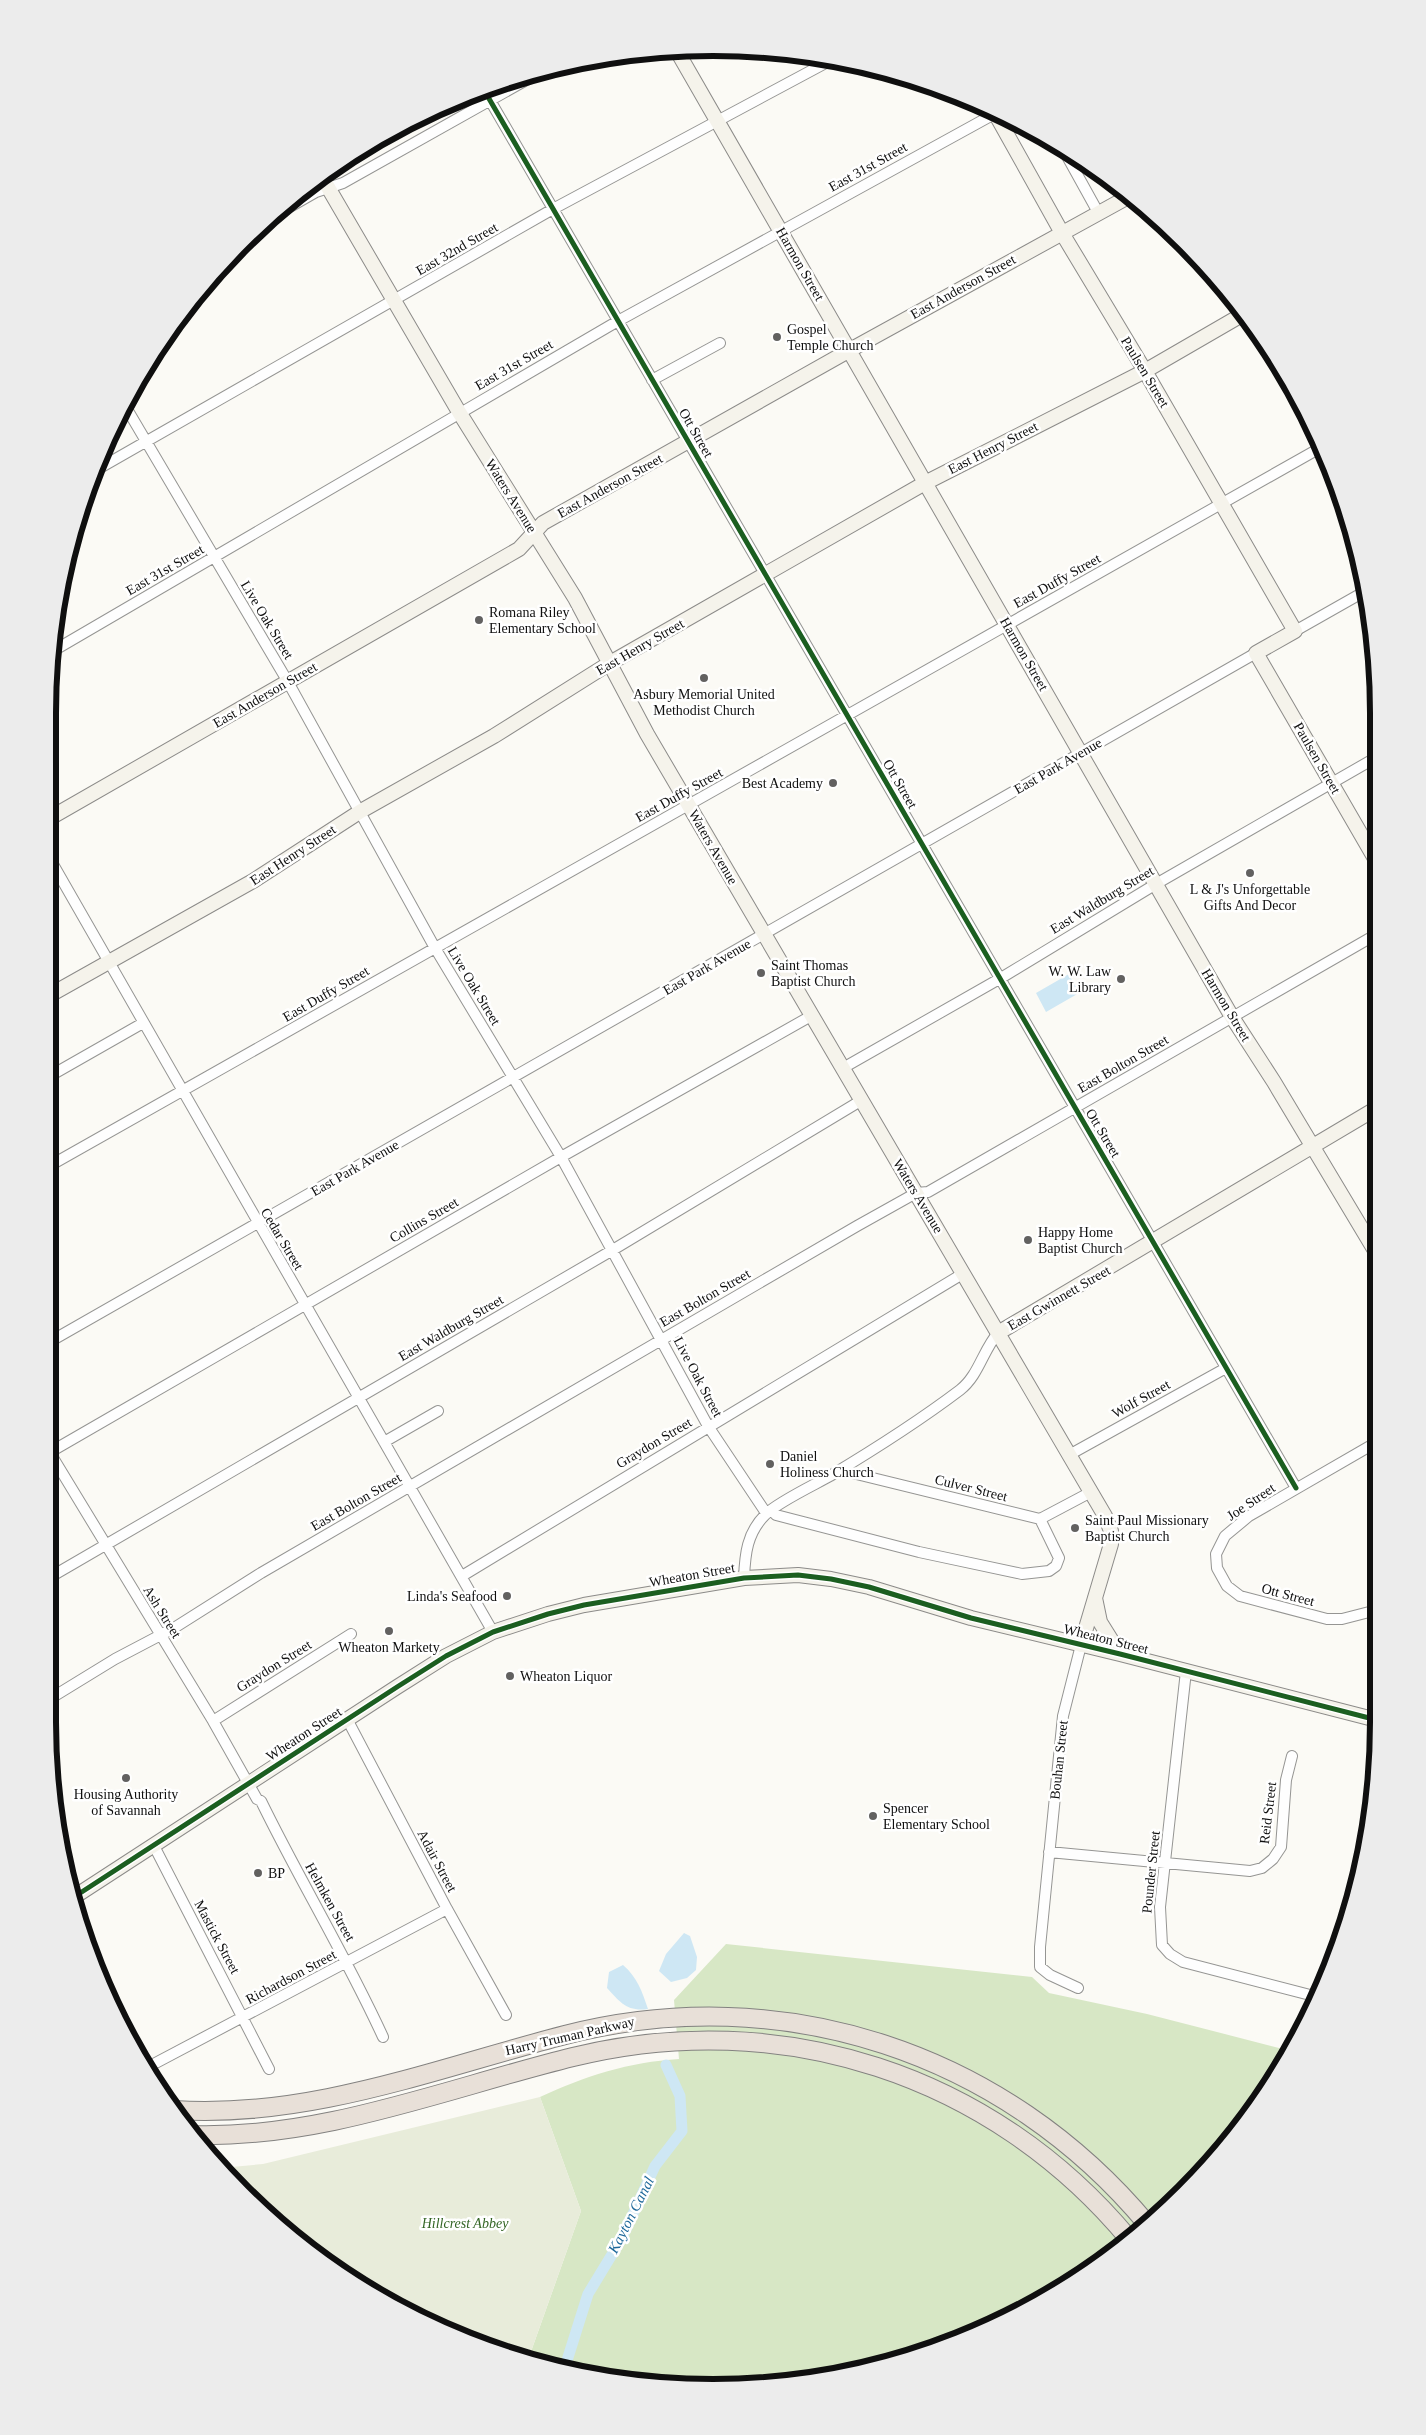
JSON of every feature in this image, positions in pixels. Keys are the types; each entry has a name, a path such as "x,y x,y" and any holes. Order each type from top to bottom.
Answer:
{"highway":[{"name":"Harry Truman Parkway","path":"184,2110 232,2111 306,2104 603,2026 645,2019 687,2016 769,2019 849,2034 912,2054 965,2076 1035,2119 1098,2169 1143,2219"},
{"name":"Harry Truman Parkway","path":"203,2135 233,2135 310,2127 614,2048 688,2040 766,2043 843,2057 919,2081 988,2116 1052,2161 1082,2186 1124,2234"}],"main road":[{"name":"Harmon Street","path":"681,57 1232,1017 1274,1082 1370,1242"},
{"name":"Paulsen Street","path":"1000,123 1062,233 1145,370 1295,631"},
{"name":"Waters Avenue","path":"326,183 459,412 575,598 647,734 1105,1516"},
{"name":"East Anderson Street","path":"56,815 519,549 543,524 850,350 1123,200"},
{"name":"East Henry Street","path":"56,993 252,881 361,810 494,736 610,663 925,483 1145,370 1237,318"},
{"name":"East Park Avenue","path":"1256,653 1295,631"},
{"name":"Paulsen Street","path":"1256,653 1370,850"},
{"name":"East Gwinnett Street","path":"998,1333 1153,1243 1370,1112"},
{"name":"Bouhan Street","path":"1081,1645 1111,1544 1111,1531 1105,1516"},
{"name":"Wheaton Street","path":"79,1893 446,1656 493,1632 584,1605 744,1578 798,1575 831,1579 869,1587 971,1618 1370,1718"},
{"path":"1095,1597 1100,1622 1120,1654"}],"street":[{"name":"East 32nd Street","path":"105,465 553,209 820,66"},
{"path":"306,198 326,183 343,183 510,89"},
{"name":"Ott Street","path":"487,97 1296,1488"},
{"name":"East 31st Street","path":"60,647 459,412 618,321 988,117"},
{"path":"1070,162 1098,214"},
{"path":"652,380 720,343"},
{"name":"Live Oak Street","path":"129,413 288,682 361,810 435,948 561,1157 708,1426 769,1512"},
{"name":"East Duffy Street","path":"56,1162 1315,451"},
{"name":"East Park Avenue","path":"1295,631 1359,594"},
{"name":"East Park Avenue","path":"56,1339 1256,653"},
{"name":"East Waldburg Street","path":"843,1068 1001,978 1156,884 1370,761"},
{"name":"Cedar Street","path":"56,870 257,1224 306,1305 358,1399 411,1487 493,1632"},
{"name":"East Bolton Street","path":"56,1695 160,1635 261,1572 411,1487 662,1339 916,1193 928,1192 1370,938"},
{"name":"Collins Street","path":"56,1449 561,1157 812,1016"},
{"path":"56,1073 143,1023"},
{"name":"East Waldburg Street","path":"56,1574 358,1399 862,1100"},
{"name":"Graydon Street","path":"462,1576 964,1273"},
{"name":"East Gwinnett Street","path":"769,1512 890,1439 962,1388 975,1374 998,1333"},
{"name":"Wolf Street","path":"1069,1455 1226,1368"},
{"path":"384,1442 438,1411"},
{"name":"Joe Street","path":"1218,1571 1216,1554 1225,1536 1249,1516 1370,1446"},
{"name":"Ash Street","path":"56,1463 213,1721 249,1784"},
{"name":"Culver Street","path":"840,1470 1040,1519"},
{"path":"744,1578 749,1538 769,1512 919,1552 1022,1574 1049,1571 1056,1566 1059,1558 1040,1519 1091,1492"},
{"name":"Ott Street","path":"1218,1571 1227,1586 1240,1596 1327,1619 1342,1620 1370,1612"},
{"name":"Graydon Street","path":"213,1721 351,1634"},
{"name":"Bouhan Street","path":"1078,1988 1050,1975 1040,1967 1049,1852 1063,1716 1081,1645"},
{"name":"Pounder Street","path":"1186,1671 1165,1863 1160,1891 1162,1945 1170,1954 1183,1962 1310,1995"},
{"name":"Adair Street","path":"347,1719 446,1909 506,2015"},
{"name":"Reid Street","path":"1165,1863 1250,1871 1262,1868 1273,1858 1280,1847 1286,1780 1292,1756"},
{"name":"Helmken Street","path":"249,1784 257,1798 261,1801 348,1962 383,2037"},
{"name":"Mastick Street","path":"153,1844 269,2069"},
{"path":"1049,1852 1165,1863"},
{"name":"Richardson Street","path":"153,2064 446,1909"}],"green space":[{"path":"726,1944 1032,1977 1049,1993 1147,2014 1283,2049 1234,2122 1207,2155 1146,2216 1078,2268 1041,2291 964,2329 924,2344 841,2366 799,2373 756,2377 713,2379 627,2373 585,2366 531,2352 581,2211 540,2097 608,2071 643,2063 679,2059 674,2000"},
{"name":"Hillcrest Abbey","path":"540,2097 581,2211 531,2352 462,2329 423,2311 385,2291 348,2268 280,2216 231,2167 263,2164"}],"water":[{"path":"1069,974 1079,993 1046,1012 1036,993"},
{"path":"684,1933 690,1936 697,1957 696,1970 687,1978 671,1982 659,1971 666,1954"},
{"path":"623,1965 639,1985 648,2009 635,2009 624,2005 607,1988 609,1972"}],"waterway":[{"name":"Kayton Canal","path":"567,2362 588,2294 622,2238 655,2166 682,2131 680,2096 666,2065"}],"cycle path":[{"path":"488,96 1296,1488"},
{"path":"79,1893 446,1656 493,1632 548,1614 584,1605 744,1578 798,1575 831,1579 869,1587 971,1618 1370,1718"}],"place":[{"name":"Gospel Temple Church","path":"777,337"},
{"name":"Romana Riley Elementary School","path":"479,620"},
{"name":"Asbury Memorial United Methodist Church","path":"704,678"},
{"name":"Best Academy","path":"833,783"},
{"name":"L & J's Unforgettable Gifts And Decor","path":"1250,873"},
{"name":"Saint Thomas Baptist Church","path":"761,973"},
{"name":"W. W. Law Library","path":"1121,979"},
{"name":"Happy Home Baptist Church","path":"1028,1240"},
{"name":"Daniel Holiness Church","path":"770,1464"},
{"name":"Saint Paul Missionary Baptist Church","path":"1075,1528"},
{"name":"Linda's Seafood","path":"507,1596"},
{"name":"Wheaton Markety","path":"389,1631"},
{"name":"Wheaton Liquor","path":"510,1676"},
{"name":"Housing Authority of Savannah","path":"126,1778"},
{"name":"Spencer Elementary School","path":"873,1816"},
{"name":"BP","path":"258,1873"}]}
